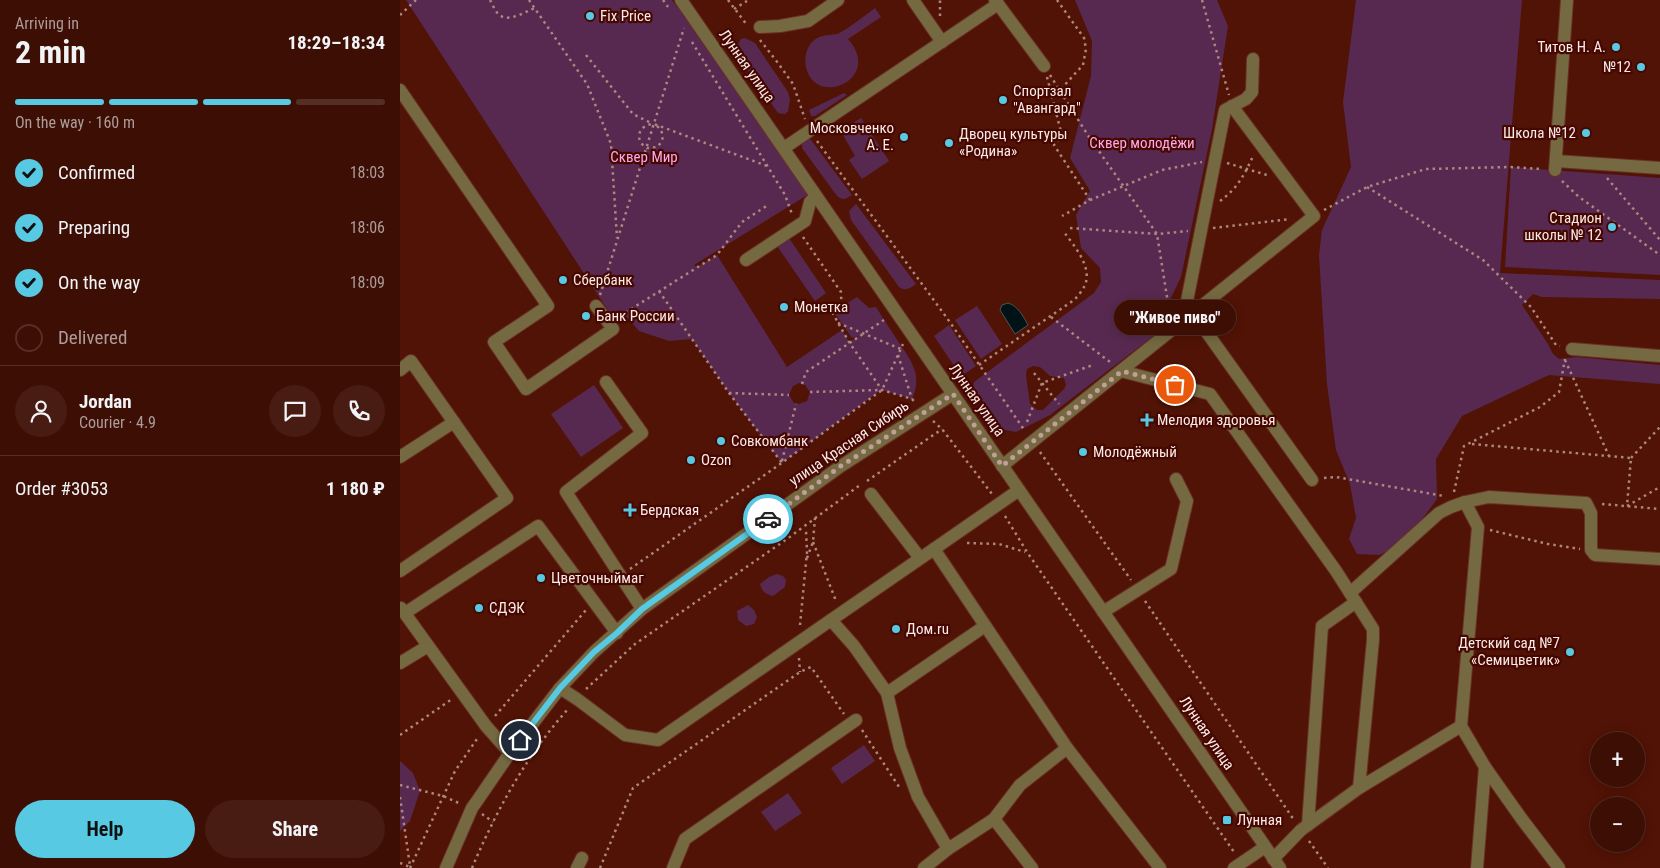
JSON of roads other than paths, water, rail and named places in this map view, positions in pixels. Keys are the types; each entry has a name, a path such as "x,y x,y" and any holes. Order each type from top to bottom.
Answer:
{"street":[{"name":"Лунная улица","path":"681,0 1276,863"},
{"path":"758,33 780,26 808,21 838,0"},
{"path":"913,0 942,42"},
{"path":"1567,0 1558,171 1660,168"},
{"path":"784,148 942,42 997,2 1044,66"},
{"path":"1254,59 1252,92 1246,99 1225,110 1203,214 1188,317 1312,480"},
{"path":"400,90 405,108 548,306 494,342 526,389 613,329 596,306"},
{"path":"1002,466 1314,216 1232,106"},
{"path":"746,260 805,221 810,202 816,196"},
{"path":"1569,354 1660,356"},
{"path":"400,370 411,361 507,498 400,571"},
{"path":"1122,371 1210,394 1353,597 1373,629 1359,788"},
{"path":"606,382 642,433 566,492 642,609"},
{"name":"улица Красная Сибирь","path":"446,868 472,808 510,753 560,688 594,652 642,609 841,466 953,394"},
{"path":"400,457 454,422"},
{"path":"1104,612 1171,569 1188,501 1176,479"},
{"path":"560,688 625,735 658,740 1019,490"},
{"path":"871,494 920,558"},
{"path":"1305,827 1322,626 1439,513 1465,502 1489,497 1586,503 1591,513 1591,550 1595,555 1660,559"},
{"path":"1465,502 1478,527 1461,726 1485,767 1520,818 1559,868"},
{"path":"510,753 486,726 402,610 538,526 617,633"},
{"path":"939,545 985,626 1067,748 1160,868"},
{"path":"836,617 887,693 900,748 918,797 948,849"},
{"path":"887,693 985,626"},
{"path":"400,663 428,646"},
{"path":"673,868 685,838 853,722"},
{"path":"1276,863 1305,827 1359,788 1461,726"},
{"path":"924,868 948,849 994,819 1020,785 1067,748"},
{"path":"1477,868 1485,767"},
{"path":"994,819 1032,868"},
{"path":"1238,866 1265,847"}],"place":[{"name":"Fix Price","path":"590,16"},
{"name":"Титов Н. А.","path":"1616,47"},
{"name":"№12","path":"1641,67"},
{"name":"Спортзал \"Авангард\"","path":"1003,100"},
{"name":"Школа №12","path":"1586,133"},
{"name":"Московченко А. Е.","path":"904,137"},
{"name":"Дворец культуры «Родина»","path":"949,143"},
{"name":"Стадион школы № 12","path":"1612,227"},
{"name":"Сбербанк","path":"563,280"},
{"name":"Монетка","path":"784,307"},
{"name":"Банк России","path":"586,316"},
{"name":"\"Живое пиво\"","path":"1175,385"},
{"name":"Мелодия здоровья","path":"1147,420"},
{"name":"Совкомбанк","path":"721,441"},
{"name":"Молодёжный","path":"1083,452"},
{"name":"Ozon","path":"691,460"},
{"name":"Бердская","path":"630,510"},
{"name":"Цветочныймаг","path":"541,578"},
{"name":"СДЭК","path":"479,608"},
{"name":"Дом.ru","path":"896,629"},
{"name":"Детский сад №7 «Семицветик»","path":"1570,652"},
{"name":"Лунная","path":"1227,820"}],"park label":[{"name":"Сквер молодёжи","path":"1142,143"},
{"name":"Сквер Мир","path":"644,157"}]}
